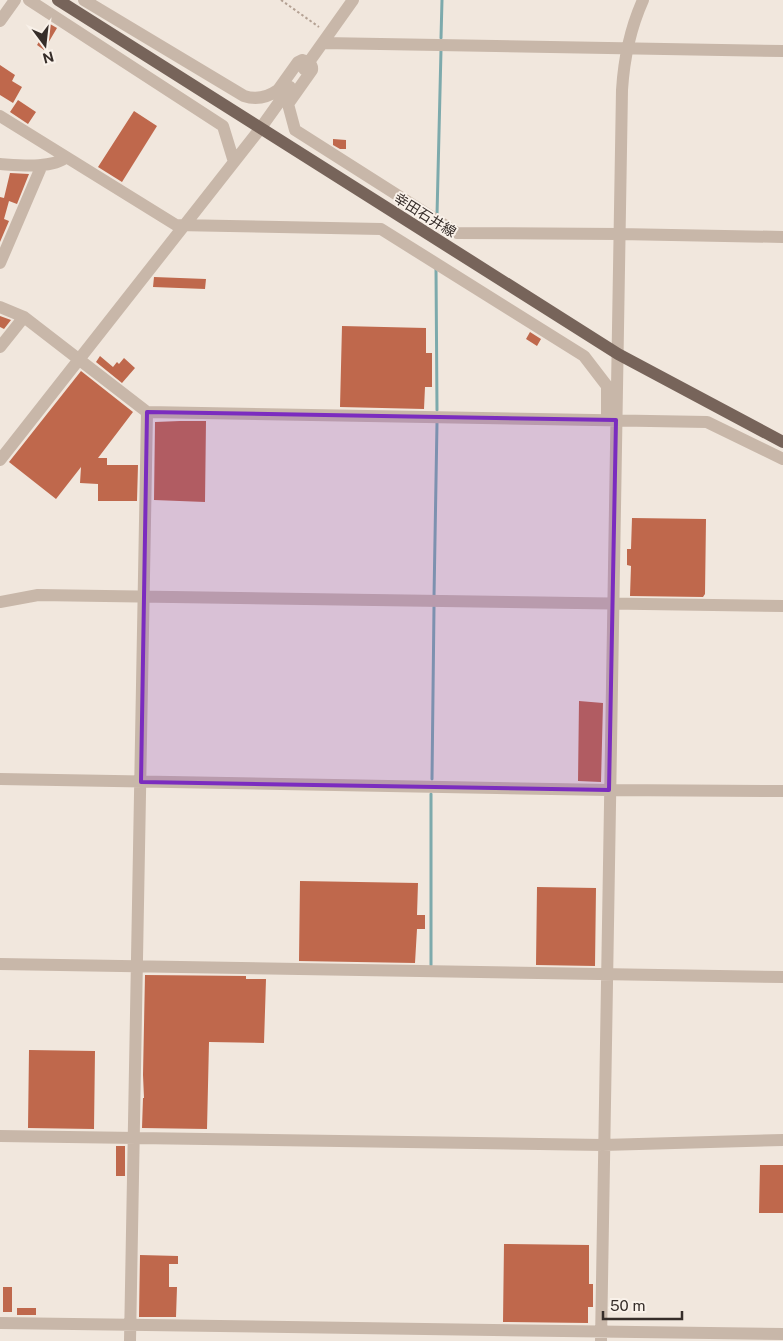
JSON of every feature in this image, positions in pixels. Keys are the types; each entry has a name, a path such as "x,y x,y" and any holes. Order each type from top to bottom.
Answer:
{"main road":[{"name":"幸田石井線","path":"58,0 618,354 783,442"}],"street":[{"path":"0,21 16,0"},
{"path":"29,0 223,126 234,162"},
{"path":"84,0 249,98 259,98 274,93 298,62 302,60 308,63 312,66 312,70 288,104 296,130 456,233 783,237"},
{"path":"0,460 260,129 353,0"},
{"path":"601,1336 613,604 612,420 618,354 622,90 627,48 636,15 643,0"},
{"path":"326,39 783,52"},
{"path":"0,116 176,225 381,229 584,356 607,386 612,420"},
{"path":"0,164 42,165 61,161 66,157"},
{"path":"0,263 42,165"},
{"path":"734,236 737,231 743,228 783,229"},
{"path":"734,236 736,241 741,244 783,245"},
{"path":"0,307 24,317 147,412 707,422 783,459"},
{"path":"0,347 24,317"},
{"path":"130,1341 147,412"},
{"path":"0,602 38,594 783,606"},
{"path":"0,779 609,790 783,791"},
{"path":"0,964 783,977"},
{"path":"0,1136 603,1145 783,1140"},
{"path":"0,1322 601,1336 783,1334"}],"path":[{"path":"281,0 326,39"}],"highlighted area":[{"path":"147,412 616,420 609,790 141,782"}],"building":[{"path":"50,24 57,28 44,50 37,45"},
{"path":"0,65 15,75 12,81 22,87 13,103 0,95"},
{"path":"18,100 36,112 28,124 10,112"},
{"path":"134,111 157,126 122,182 98,167"},
{"path":"333,139 346,140 346,149 340,149 333,145"},
{"path":"10,173 29,174 17,204 9,201 4,219 9,221 0,242 0,197 4,198"},
{"path":"154,277 206,279 205,289 153,287"},
{"path":"0,316 11,320 4,329 0,327"},
{"path":"342,326 426,328 426,353 432,353 432,387 425,387 424,409 340,407"},
{"path":"530,332 541,339 537,346 526,339"},
{"path":"100,356 113,367 124,358 135,368 122,383 96,362"},
{"path":"81,371 133,412 98,458 107,458 107,465 138,465 137,501 98,501 98,484 80,483 81,467 56,499 9,462"},
{"path":"206,421 205,502 154,500 155,422"},
{"path":"632,518 706,519 705,594 703,597 630,596 631,566 627,565 627,549 631,549"},
{"path":"579,701 603,703 601,782 578,781"},
{"path":"300,881 418,883 417,915 425,915 425,929 417,929 415,963 299,961"},
{"path":"537,887 596,888 595,966 536,965"},
{"path":"145,975 246,976 246,979 266,979 264,1043 209,1042 207,1129 142,1128"},
{"path":"29,1050 95,1051 94,1129 28,1128"},
{"path":"116,1146 125,1146 125,1176 116,1176"},
{"path":"760,1165 783,1165 783,1213 759,1213"},
{"path":"504,1244 589,1245 589,1284 593,1284 593,1307 588,1307 588,1323 503,1322"},
{"path":"140,1255 178,1256 178,1264 169,1264 169,1287 177,1287 176,1317 139,1317"},
{"path":"3,1287 12,1287 12,1312 3,1312"},
{"path":"17,1308 36,1308 36,1315 17,1315"}],"waterway":[{"path":"441,38 442,0"},
{"path":"437,215 441,50"},
{"path":"436,268 437,410"},
{"path":"434,597 437,423"},
{"path":"432,779 434,607"},
{"path":"431,794 431,965"}]}
